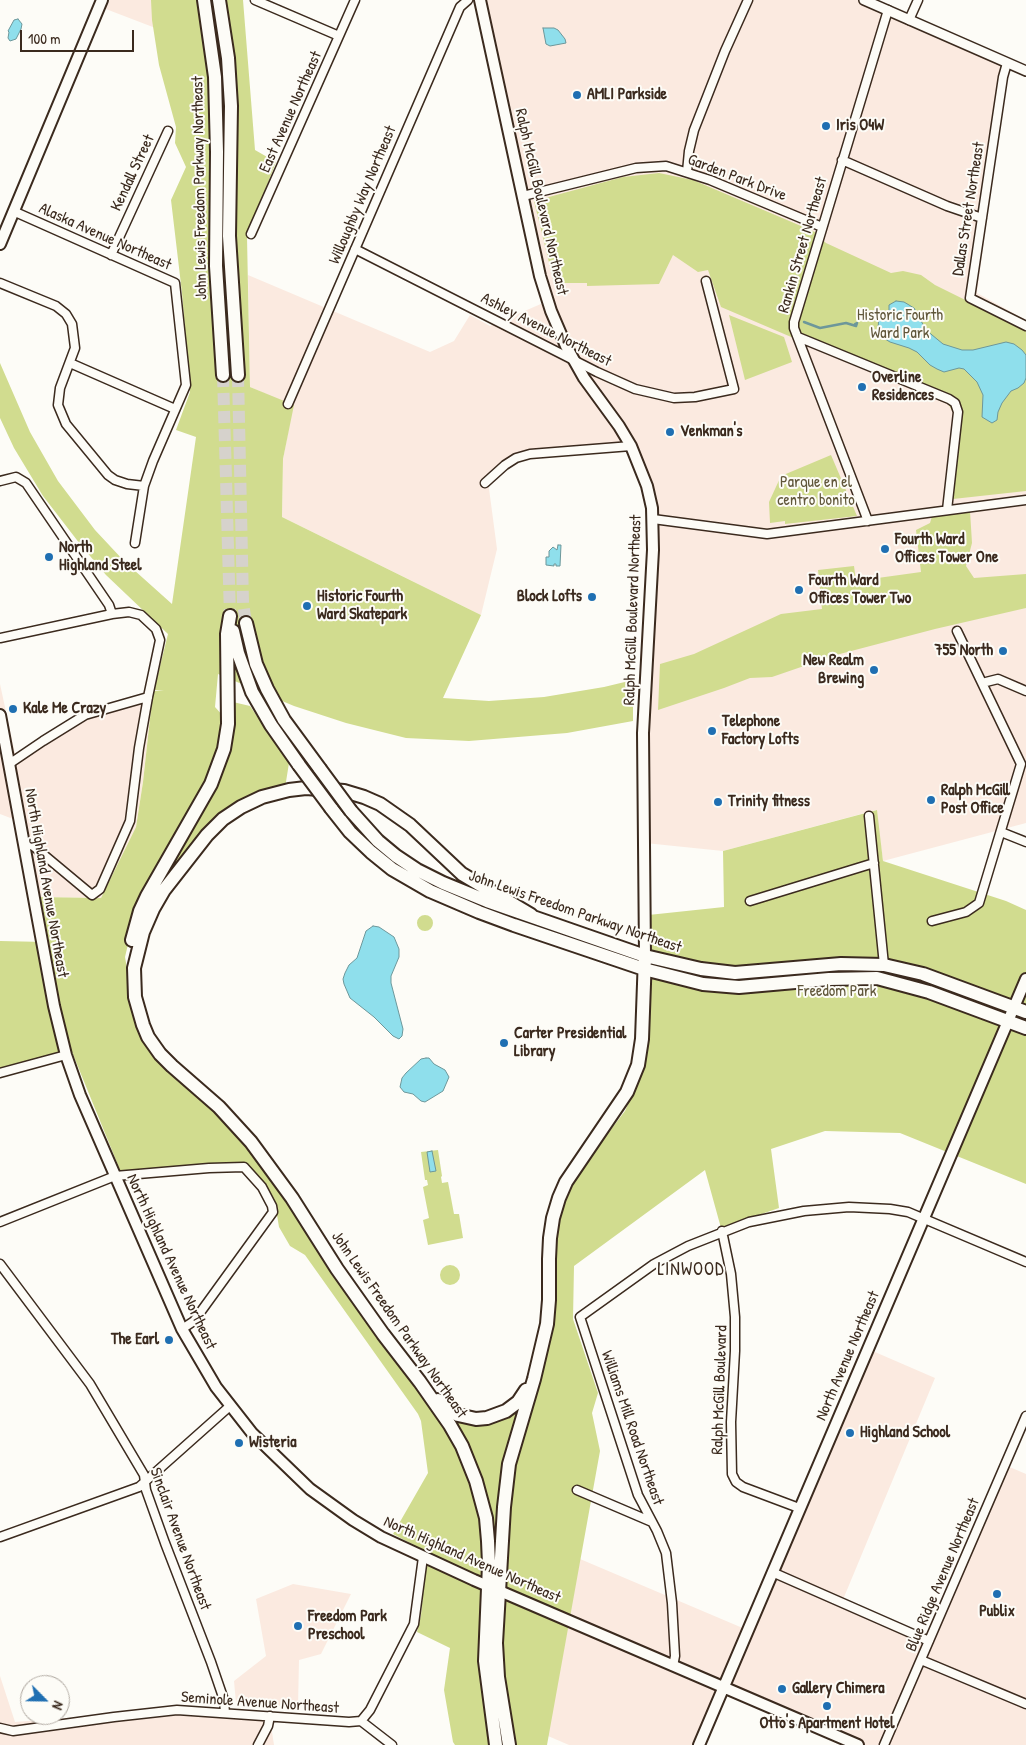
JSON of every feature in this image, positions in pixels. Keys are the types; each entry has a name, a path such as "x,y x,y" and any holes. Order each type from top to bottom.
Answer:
{"highway":[{"name":"John Lewis Freedom Parkway Northeast","path":"204,0 212,50 215,86 216,266 224,375"},
{"name":"John Lewis Freedom Parkway Northeast","path":"219,0 228,58 230,98 230,246 238,375"},
{"name":"John Lewis Freedom Parkway Northeast","path":"509,1745 496,1663 497,1620 486,1518 476,1481 456,1435 420,1382 382,1334 337,1269 292,1198 248,1137 219,1107 160,1054 142,1025 135,997 131,969 131,944 140,911 215,775 226,743 229,705 227,634 230,616 246,679 263,713 330,808 350,832 371,852 392,869 430,891 488,916 645,962 734,973 841,964 884,964 923,974 1020,1009"},
{"name":"John Lewis Freedom Parkway Northeast","path":"246,623 256,664 284,720 352,811 378,841 417,870 461,891 531,915 703,984 739,987 829,979 877,978 929,992 1026,1028"},
{"path":"133,982 138,948 153,909 164,890 201,842 223,819 241,808 262,797 289,790 306,788 344,791 364,796 380,804 410,825 462,874 531,915"},
{"name":"John Lewis Freedom Parkway Northeast","path":"496,1745 485,1661 509,1464 540,1358 547,1324 549,1259 553,1218 566,1182 627,1092 638,1065 642,1039 645,962"},
{"path":"420,1382 452,1412 469,1418 487,1418 506,1411 518,1402 528,1388 540,1358"}],"main road":[{"path":"0,244 102,0"},
{"name":"Ralph McGill Boulevard Northeast","path":"480,0 540,276 551,311 566,346 584,378 619,426 631,446 647,486 653,519 654,550 644,734 645,962"},
{"name":"North Highland Avenue Northeast","path":"0,715 3,748 9,764 54,1006 66,1054 80,1095 182,1329 201,1363 230,1406 252,1433 310,1489 353,1520 381,1537 423,1558 858,1745"},
{"name":"North Avenue Northeast","path":"699,1745 1008,1021 1020,1009 1026,979"}],"street":[{"path":"255,0 339,36"},
{"name":"East Avenue Northeast","path":"252,234 355,0"},
{"name":"Willoughby Way Northeast","path":"288,404 460,8 468,0"},
{"path":"687,172 694,130 725,51 748,0"},
{"path":"864,0 1026,71"},
{"path":"909,20 918,0"},
{"name":"Rankin Street Northeast","path":"888,10 794,322 798,337 955,403 958,412 947,510"},
{"name":"Dallas Street Northeast","path":"1007,63 1003,77 970,298 1026,326"},
{"name":"Kendall Street","path":"111,254 168,131"},
{"path":"842,160 947,206 982,218"},
{"name":"Garden Park Drive","path":"523,196 636,168 666,166 710,180 822,227"},
{"name":"Alaska Avenue Northeast","path":"13,211 175,283 186,384 175,409"},
{"name":"Ashley Avenue Northeast","path":"355,249 575,362 635,388 662,396 690,398 734,389 706,281"},
{"path":"0,283 56,306 66,314 75,334 75,348 60,388 58,405 66,424 108,475 115,480 127,484 144,486"},
{"path":"798,337 868,521"},
{"path":"70,363 175,409 152,460 144,486 135,543"},
{"path":"485,483 504,465 523,456 631,446"},
{"path":"0,481 16,477 26,483 109,605 112,614"},
{"path":"653,519 767,534 1026,500"},
{"path":"0,638 129,612 141,615 156,629 160,644 139,748 130,821 100,889 92,895 32,845 24,846"},
{"path":"932,921 966,912 979,903 1020,764 957,631"},
{"path":"982,683 998,678 1026,691"},
{"path":"9,764 86,715 148,697"},
{"path":"870,816 884,964"},
{"path":"1001,832 1026,842"},
{"path":"750,901 874,864"},
{"path":"0,1073 66,1054"},
{"path":"0,1222 115,1176 244,1167 262,1187 272,1206 273,1212 194,1321 182,1329"},
{"path":"722,1231 777,1216 834,1208 890,1209 908,1212 1026,1262"},
{"name":"Williams Mill Road Northeast","path":"673,1666 675,1656 668,1564 662,1543 638,1495 580,1317 654,1264 722,1231"},
{"name":"Ralph McGill Boulevard","path":"722,1231 732,1274 736,1317 731,1422 732,1474 736,1482 743,1487 799,1508"},
{"name":"Sinclair Avenue Northeast","path":"0,1264 90,1384 144,1475 166,1543 224,1700 225,1712"},
{"path":"0,1537 140,1487 230,1406"},
{"name":"Blue Ridge Avenue Northeast","path":"884,1745 1026,1416"},
{"path":"577,1490 652,1522"},
{"path":"361,1721 370,1710 414,1624 423,1558"},
{"path":"772,1572 929,1641"},
{"path":"921,1660 1026,1704"},
{"name":"Seminole Avenue Northeast","path":"0,1728 13,1731 177,1710 225,1712 349,1722 361,1721 392,1745"},
{"path":"258,1745 268,1726 270,1716"}],"shaded area":[{"path":"101,0 154,0 158,29 98,6"},
{"path":"475,0 868,0 1008,62 977,293 1026,320 1026,823 883,861 876,810 723,851 645,843 652,518 631,446 516,457 488,481 497,549 481,615 282,517 283,459 293,406 250,387 248,275 430,352 454,341 470,315 490,326 550,300"},
{"path":"0,684 16,758 88,711 153,691 136,827 101,898 37,897 25,883 13,819 0,814"},
{"path":"868,1349 935,1378 842,1602 929,1639 1005,1465 1026,1474 1026,1745 854,1745 722,1691 699,1745 569,1745 548,1736 580,1559 745,1629"},
{"name":"Freedom Park Preschool","path":"293,1584 351,1594 321,1654 299,1660 298,1707 236,1703 234,1681 266,1656 256,1599"},
{"path":"0,1676 15,1722 20,1722 20,1725 70,1725 70,1718 169,1710 270,1719 274,1745 0,1745"}],"green space":[{"name":"Freedom Park","path":"151,0 243,0 255,150 276,162 247,237 250,387 294,405 283,459 282,517 481,615 443,698 489,701 544,697 633,680 633,721 567,733 469,741 406,738 346,723 294,706 218,674 215,707 224,717 214,767 134,919 125,957 135,1015 150,1048 216,1108 256,1154 414,1380 469,1422 533,1396 554,1323 557,1275 555,1264 559,1210 577,1174 625,1111 640,1077 648,1035 639,916 724,907 723,851 877,810 883,861 1006,901 1026,910 1026,1184 900,1133 825,1131 771,1149 779,1208 721,1228 705,1170 574,1266 573,1319 598,1393 592,1413 600,1451 547,1745 455,1745 453,1742 444,1690 450,1648 417,1632 421,1615 427,1552 393,1534 428,1473 421,1421 418,1414 305,1255 290,1246 279,1227 275,1203 243,1163 120,1170 72,1052 0,1074 0,941 45,942 37,897 101,898 136,827 153,691 164,691 154,690 168,634 106,575 80,544 43,496 14,448 0,418 0,363 30,432 58,481 95,530 124,561 172,604 196,437 176,430 190,392 182,293 171,200 186,167 175,143 176,127 159,65"},
{"name":"Historic Fourth Ward Park","path":"659,173 693,180 815,232 826,243 891,273 903,271 921,275 935,285 1026,330 1026,491 953,499 953,412 948,404 721,307 708,270 698,272 673,255 659,284 587,286 587,283 554,283 534,201 623,177"},
{"path":"729,315 784,337 792,362 745,380"},
{"name":"Parque en el centro bonito","path":"831,455 857,516 785,524 785,521 770,523 769,502 781,476"},
{"path":"970,511 972,543 966,566 974,578 1026,574 1026,608 836,655 772,677 750,678 658,710 660,664 694,654 781,614 822,609 818,570 854,566 856,581 921,572 916,530 930,523 932,516"},
{"path":"233,702 250,706 289,763 285,788 239,805 144,909 205,800"},
{"path":"425,915 431,917 433,923 431,929 425,931 419,929 417,923 419,917"},
{"path":"438,1150 442,1183 448,1182 454,1214 459,1214 463,1238 428,1245 423,1220 429,1218 423,1187 428,1185 427,1180 425,1180 421,1152"},
{"path":"450,1265 457,1268 460,1275 457,1282 450,1285 443,1282 440,1275 443,1268"}],"water":[{"path":"18,19 22,24 21,29 16,39 10,41 8,31 14,20"},
{"path":"543,28 558,30 566,43 550,46 546,44"},
{"path":"896,301 904,302 914,308 926,330 943,344 962,350 973,350 1006,342 1014,344 1022,350 1026,355 1026,378 1024,383 1011,391 1002,403 997,420 992,423 982,417 983,395 977,382 964,369 959,368 944,372 930,365 917,352 882,337 878,330 879,314 889,313 889,305"},
{"path":"558,545 561,545 560,566 556,566 556,564 554,566 546,565 546,557 549,557 549,551 553,547 557,550"},
{"path":"373,926 379,927 394,937 399,949 399,957 391,976 391,983 403,1029 402,1036 399,1039 393,1036 374,1017 350,998 344,984 345,973 349,965 357,958 366,931"},
{"path":"429,1058 434,1064 445,1070 449,1077 443,1091 425,1102 413,1094 404,1092 400,1087 402,1078 406,1073 421,1059"},
{"path":"432,1151 436,1171 430,1172 427,1152"}],"waterway":[{"path":"804,322 820,328 846,323 856,326 857,323 855,324"}],"tunnel":[{"path":"223,375 230,616"},
{"path":"238,375 243,603 246,623"}],"place":[{"name":"AMLI Parkside","path":"577,95"},
{"name":"Iris O4W","path":"826,126"},
{"name":"Overline Residences","path":"862,387"},
{"name":"Venkman's","path":"670,432"},
{"name":"Fourth Ward Offices Tower One","path":"885,549"},
{"name":"North Highland Steel","path":"49,557"},
{"name":"Fourth Ward Offices Tower Two","path":"799,590"},
{"name":"Block Lofts","path":"592,597"},
{"name":"Historic Fourth Ward Skatepark","path":"307,606"},
{"name":"755 North","path":"1003,651"},
{"name":"New Realm Brewing","path":"874,670"},
{"name":"Kale Me Crazy","path":"13,709"},
{"name":"Telephone Factory Lofts","path":"712,731"},
{"name":"Ralph McGill Post Office","path":"931,800"},
{"name":"Trinity fitness","path":"718,802"},
{"name":"Carter Presidential Library","path":"504,1043"},
{"name":"The Earl","path":"169,1340"},
{"name":"Highland School","path":"850,1433"},
{"name":"Wisteria","path":"239,1443"},
{"name":"Publix","path":"997,1594"},
{"name":"Freedom Park Preschool","path":"298,1626"},
{"name":"Gallery Chimera","path":"782,1689"},
{"name":"Otto's Apartment Hotel","path":"827,1706"}],"district":[{"name":"LINWOOD","path":"691,1270"}]}
